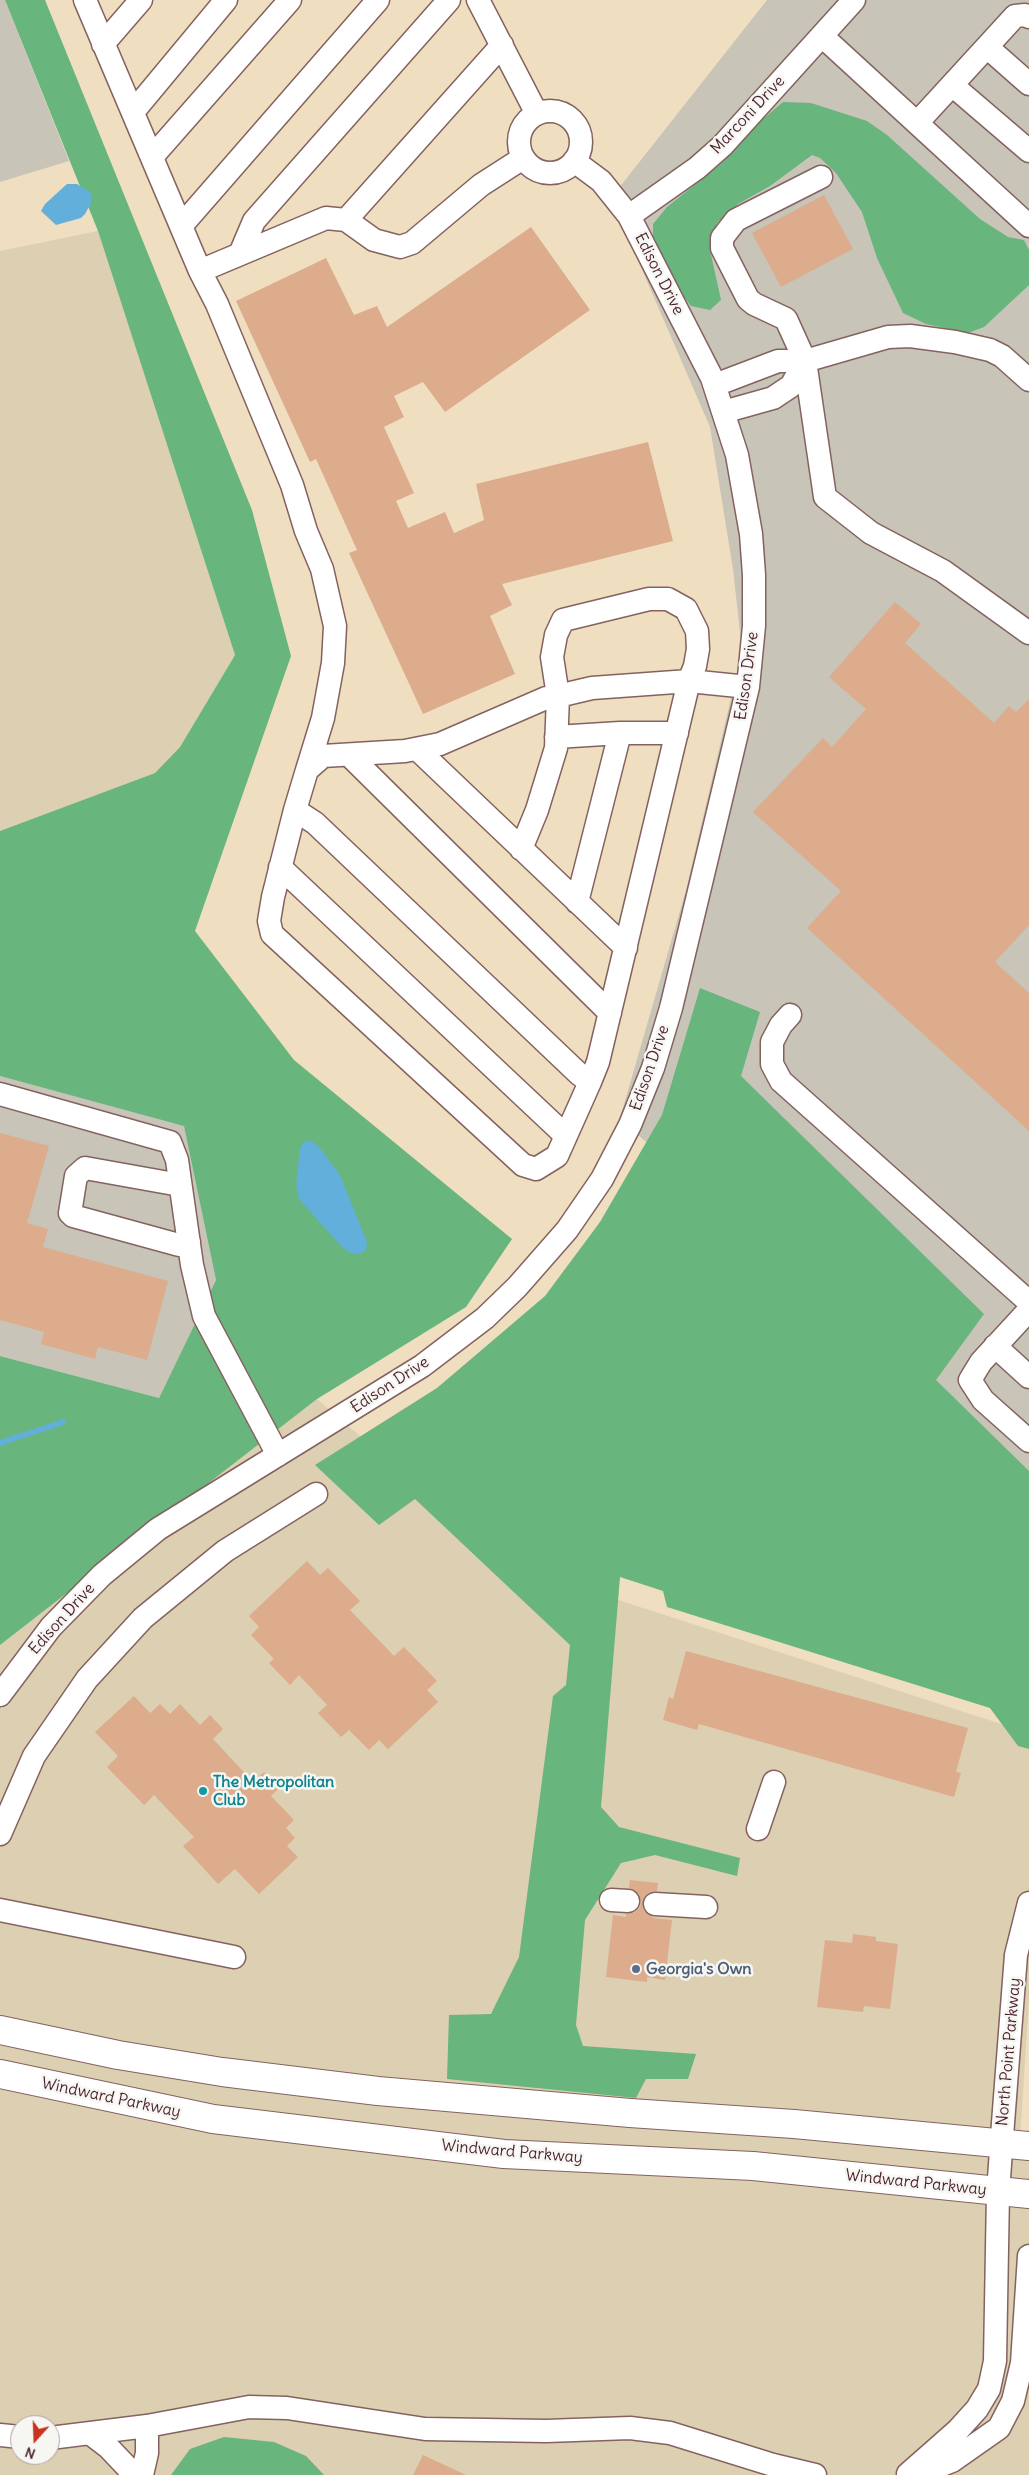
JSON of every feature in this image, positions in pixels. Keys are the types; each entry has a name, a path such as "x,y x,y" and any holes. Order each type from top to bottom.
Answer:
{"main road":[{"path":"0,2030 118,2055 378,2091 630,2113 813,2126 1029,2146"},
{"name":"Windward Parkway","path":"0,2074 213,2119 494,2153 753,2166 1029,2194"}],"street":[{"path":"85,0 200,272 217,304 292,485 306,531 322,569 335,626 333,663 323,718 280,867 269,921 272,934 523,1165 536,1169 557,1156 598,1062 698,649 697,631 686,609 668,599 649,600 563,620 556,635 552,657 558,696 556,748 537,810 521,849"},
{"path":"103,44 141,0"},
{"path":"133,112 226,0"},
{"path":"152,157 290,0"},
{"path":"182,226 378,0"},
{"path":"240,254 254,221 448,0"},
{"path":"478,0 537,114"},
{"name":"Marconi Drive","path":"629,216 697,168 722,146 854,0"},
{"path":"916,123 1015,16 1025,14 1029,17"},
{"path":"822,36 1029,226"},
{"path":"346,220 502,45"},
{"path":"987,47 1029,84"},
{"path":"952,85 1029,151"},
{"path":"552,112 562,114 571,120 580,138 580,149 574,161 561,171 541,172 532,168 523,158 519,142 520,132 525,124 537,114 552,112"},
{"path":"200,272 326,218 346,220 374,240 400,247 412,242 481,184 523,158"},
{"name":"Edison Drive","path":"0,1695 18,1668 51,1627 102,1575 158,1529 422,1366 485,1318 529,1275 567,1230 602,1179 630,1125 658,1051 671,1008 748,687 754,626 754,575 751,534 737,455 723,412 714,385 675,302 629,216 601,181 574,161"},
{"path":"821,177 736,220 722,238 722,248 748,299 754,304 786,319 805,361 824,498 870,533 943,571 1029,633"},
{"path":"714,385 778,361 805,361 888,337 910,336 955,342 990,350 1002,356 1029,380"},
{"path":"723,412 773,398 791,386 805,361"},
{"path":"307,770 323,756 417,749 440,744 546,698 592,688 690,681 748,687"},
{"path":"556,737 677,732"},
{"path":"577,902 620,734"},
{"path":"417,749 626,948"},
{"path":"349,755 610,1013"},
{"path":"295,810 315,823 579,1074 590,1082"},
{"path":"280,867 566,1136"},
{"path":"790,1016 781,1025 772,1042 772,1064 781,1081 1029,1302"},
{"path":"0,1094 170,1142 177,1160 189,1242 204,1316 278,1455"},
{"path":"180,1185 85,1168 76,1176 70,1213 73,1216 179,1246 189,1242"},
{"path":"1029,1310 981,1362 970,1380 983,1400 1029,1441"},
{"path":"995,1346 1029,1377"},
{"path":"0,1834 34,1756 87,1679 143,1618 225,1551 316,1494"},
{"name":"Edison Drive","path":"0,1683 18,1668"},
{"path":"758,1829 774,1782"},
{"name":"North Point Parkway","path":"903,2474 958,2430 977,2409 989,2389 995,2360 998,2192 1016,1955 1029,1903"},
{"path":"655,1904 706,1907"},
{"path":"0,1910 234,1957"},
{"path":"903,2474 927,2471 952,2461 999,2428 1013,2401 1022,2363 1029,2256"},
{"path":"60,2437 147,2426 249,2406 287,2408 425,2429 546,2432 630,2428 670,2433 772,2466 815,2475"},
{"path":"142,2475 147,2453 147,2426"},
{"path":"91,2434 108,2447 128,2468 131,2475"}],"shaded area":[{"path":"0,0 5,0 69,161 0,182"},
{"path":"767,0 1029,0 1029,1496 620,1118 686,890 742,651 733,569 710,427 611,198"},
{"path":"98,231 235,655 180,747 155,773 0,831 0,251"},
{"path":"0,1076 184,1125 216,1280 159,1398 0,1356"},
{"path":"317,1399 584,1630 606,1596 1029,1733 1029,2000 1019,2153 1029,2154 1029,2475 0,2475 0,1645"}],"green space":[{"path":"5,0 45,0 252,510 291,656 195,931 294,1060 512,1239 466,1307 317,1399 0,1645 0,1356 159,1398 216,1280 184,1126 0,1076 0,831 155,773 180,747 235,655 98,231"},
{"path":"783,102 811,103 867,121 887,135 980,219 1008,237 1024,240 1029,250 1029,285 984,327 968,333 926,324 903,313 877,258 862,212 836,173 820,158 812,155 770,186 738,204 717,223 710,250 721,300 710,310 691,306 674,284 653,237 653,224 667,207 721,164 762,120"},
{"path":"700,988 760,1012 741,1076 984,1314 936,1380 1029,1471 1029,1749 1018,1746 990,1708 667,1607 663,1591 620,1577 601,1807 619,1827 740,1858 737,1876 655,1855 621,1863 585,1920 576,2025 583,2046 696,2054 688,2079 646,2079 636,2098 447,2079 449,2015 491,2014 519,1957 553,1696 566,1685 570,1645 415,1499 379,1525 315,1465 437,1388 545,1296 600,1222 662,1115"},
{"path":"224,2437 274,2442 306,2456 324,2475 171,2475 190,2449"}],"water":[{"path":"67,184 77,184 88,191 91,194 91,203 81,218 56,225 41,211 45,204"},
{"path":"310,1140 319,1147 340,1175 367,1242 366,1250 360,1254 351,1253 342,1247 299,1199 296,1184 300,1149 303,1143"}],"building":[{"path":"824,195 853,249 781,287 752,233"},
{"path":"531,227 590,310 445,412 423,382 394,396 404,417 384,427 414,493 396,501 408,528 445,512 454,533 484,520 476,484 648,442 673,541 502,584 512,605 490,616 515,674 423,714 349,553 357,550 316,459 310,462 236,301 326,258 354,315 377,306 387,327"},
{"path":"895,602 921,624 905,643 994,723 1009,706 1016,712 1029,699 1029,925 995,962 1029,993 1029,1131 807,928 841,891 753,812 823,738 832,747 866,709 829,677"},
{"path":"0,1133 49,1146 27,1223 48,1229 43,1247 168,1281 147,1360 98,1347 95,1359 41,1344 44,1332 0,1320"},
{"path":"307,1561 320,1575 328,1568 360,1601 350,1610 394,1656 404,1647 437,1681 427,1690 438,1702 388,1749 379,1740 369,1750 349,1730 341,1737 318,1713 327,1705 299,1675 290,1685 269,1663 274,1659 251,1635 259,1627 249,1616"},
{"path":"686,1651 968,1728 956,1772 961,1773 954,1797 699,1724 697,1730 663,1720 669,1697 673,1699"},
{"name":"The Metropolitan Club","path":"134,1696 150,1713 160,1704 170,1714 180,1704 200,1725 210,1715 223,1729 213,1739 253,1782 264,1772 279,1788 271,1796 294,1820 286,1828 295,1838 287,1846 298,1857 259,1894 235,1869 218,1884 183,1846 194,1837 154,1795 144,1805 107,1767 118,1756 95,1732"},
{"path":"630,1880 658,1883 657,1891 650,1892 644,1897 643,1909 654,1918 672,1920 665,1980 647,1977 647,1982 606,1977 613,1915 626,1917 626,1914 633,1913 639,1909 641,1902 639,1895 629,1888"},
{"path":"853,1934 876,1937 876,1941 898,1944 890,2009 864,2006 863,2012 817,2007 825,1940 852,1943"},
{"path":"423,2455 466,2475 413,2475"}],"waterway":[{"path":"0,1443 63,1422"}],"place":[{"name":"The Metropolitan Club","path":"203,1791"},
{"name":"Georgia's Own","path":"636,1969"}]}
